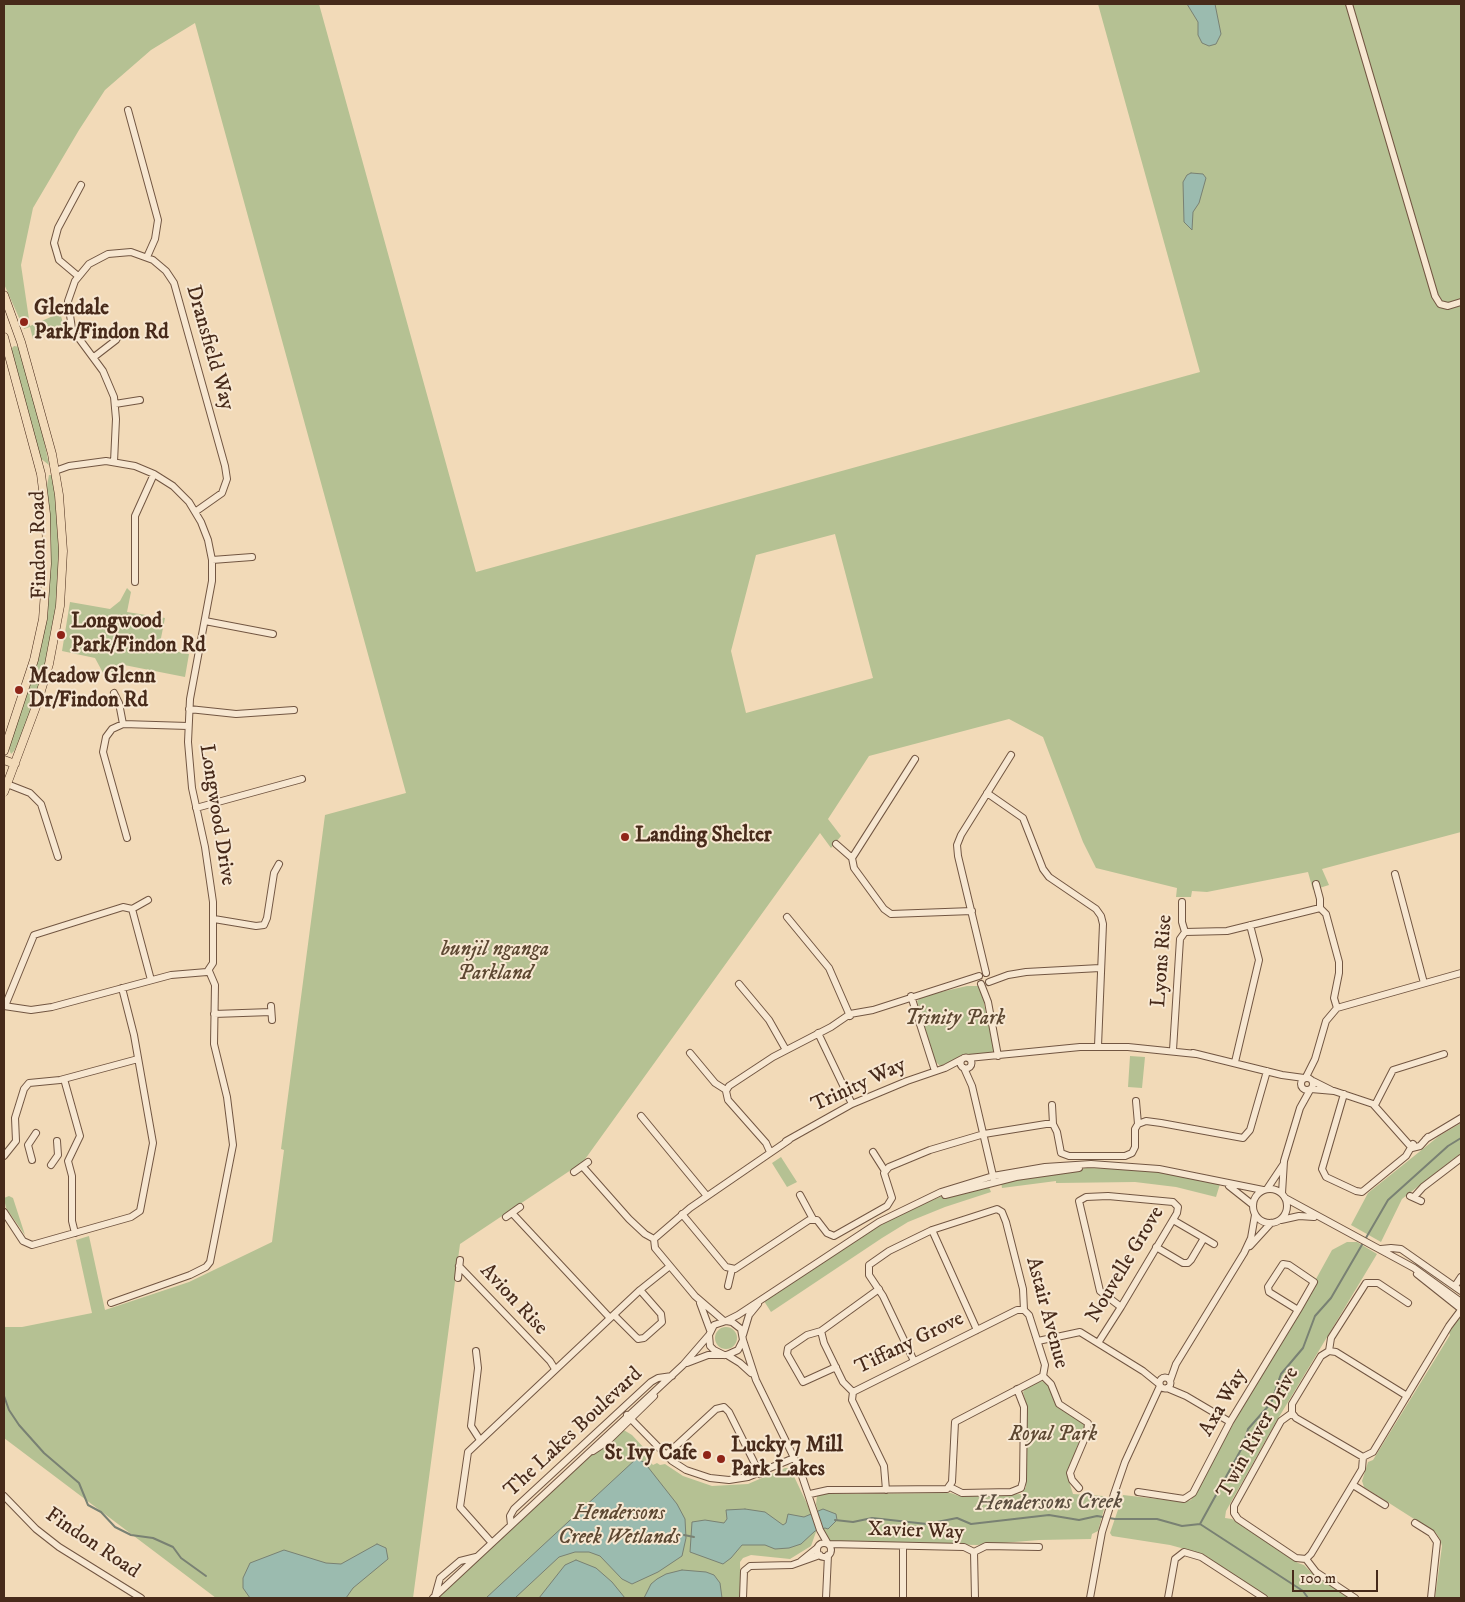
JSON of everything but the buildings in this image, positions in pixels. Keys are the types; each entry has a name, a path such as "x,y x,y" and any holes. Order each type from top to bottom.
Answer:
{"main road":[{"name":"Findon Road","path":"4,295 20,339 55,469 62,530 60,606 46,677 4,792"},
{"path":"4,341 20,339"},
{"name":"Findon Road","path":"4,341 40,472 47,546 43,619 30,676 4,752"},
{"path":"40,472 55,469"},
{"path":"4,752 16,761"},
{"path":"4,760 16,761"}],"street":[{"path":"1349,4 1435,296 1440,304 1448,306 1461,302"},
{"path":"114,462 115,404 108,380 94,357 78,339 69,319 70,295 78,276 89,264 108,254 131,252 147,256 156,239 158,220 128,110"},
{"path":"78,276 59,260 54,243 58,228 82,185"},
{"name":"Dransfield Way","path":"147,256 166,271 177,290 227,474 224,489 218,498 195,512"},
{"path":"94,357 116,340 121,331"},
{"path":"115,404 140,400"},
{"name":"Longwood Drive","path":"55,469 114,462 154,474 182,494 195,512 205,531 212,560 212,581 189,709 188,726 190,771 206,854 214,919 214,963 209,971"},
{"path":"135,582 135,516 154,474"},
{"path":"212,560 252,557"},
{"path":"205,621 273,634"},
{"path":"114,693 119,703 123,724"},
{"path":"189,709 236,714 294,710"},
{"path":"127,838 103,752 104,742 109,732 123,724 188,726"},
{"path":"998,1056 972,910 958,856 958,845 961,835 1011,755"},
{"path":"852,858 915,759"},
{"path":"196,808 302,780"},
{"path":"7,784 30,793 41,804 58,857"},
{"path":"987,793 1023,818 1049,877 1089,906 1098,916 1101,932 1098,1046"},
{"path":"836,844 852,858 854,868 884,909 891,914 972,910"},
{"path":"214,919 256,926 264,924 267,918 274,873 279,864"},
{"path":"1395,874 1424,983"},
{"path":"1316,884 1320,908 1327,917 1339,962 1340,973 1334,994 1339,1007"},
{"path":"111,1303 180,1279 210,1264 233,1146 227,1097 214,1044 215,985 209,971 178,974 42,1009 22,1009 4,1006 34,935 123,907 132,909 148,900"},
{"name":"Lyons Rise","path":"1173,1047 1180,939 1185,932 1182,922 1182,902"},
{"path":"1185,932 1221,932 1320,908"},
{"path":"132,909 151,980"},
{"path":"787,917 826,965 849,1016"},
{"path":"1235,1062 1259,960 1250,925"},
{"path":"726,1090 746,1074 849,1016 873,1010 911,996 962,983 983,974 1008,975 1100,968"},
{"path":"1300,1108 1310,1090 1309,1079 1326,1021 1339,1007 1461,973"},
{"path":"983,974 985,983"},
{"path":"962,983 985,983 1008,975"},
{"path":"739,984 765,1015 786,1050"},
{"path":"4,1212 23,1241 29,1245 134,1216 140,1211 153,1143 138,1059 122,988"},
{"path":"911,996 935,1071"},
{"path":"214,1014 271,1009 272,1020"},
{"path":"818,1033 852,1104"},
{"name":"Trinity Way","path":"654,1239 682,1214 754,1164 769,1150 852,1104 935,1071 987,1058 1050,1049 1098,1046 1151,1049 1173,1047 1185,1054 1196,1054 1282,1075 1309,1079 1334,1091"},
{"path":"690,1053 715,1083 726,1090 728,1100 769,1150"},
{"path":"1375,1105 1393,1070 1444,1054"},
{"path":"4,1156 16,1141 14,1118 26,1085 31,1082 64,1079 138,1059"},
{"path":"966,1064 995,1179"},
{"path":"1138,1124 1146,1122 1161,1123 1243,1138 1250,1130 1267,1071"},
{"name":"Trinity Way","path":"1282,1075 1310,1090 1334,1091"},
{"path":"64,1079 80,1136 78,1144 69,1158 72,1176 72,1221 75,1233"},
{"path":"1281,1220 1287,1207 1283,1196 1284,1161 1300,1108 1302,1087 1309,1079"},
{"path":"1334,1091 1375,1105 1412,1146"},
{"path":"1344,1094 1323,1173 1329,1178 1356,1191 1362,1192 1406,1156 1412,1146 1461,1118"},
{"path":"1052,1105 1053,1124 1057,1132 1060,1151 1064,1155 1125,1156 1134,1150 1135,1129 1138,1124 1136,1101"},
{"path":"640,1116 707,1196"},
{"path":"885,1171 919,1154 984,1134 1053,1124"},
{"path":"32,1160 28,1145 36,1133"},
{"path":"16,1141 28,1145"},
{"path":"51,1165 58,1154 57,1141"},
{"path":"800,1195 813,1219 817,1220 827,1232 834,1236 887,1206 892,1198 885,1171 873,1152"},
{"path":"58,1154 69,1158"},
{"path":"1415,1198 1423,1187 1461,1158"},
{"path":"1090,1598 1104,1527 1125,1462 1153,1404 1244,1253 1251,1238 1255,1215 1253,1205 1256,1196 1265,1190 1284,1161"},
{"path":"574,1172 585,1164 629,1219 645,1234 654,1239 655,1248 696,1296 725,1321 737,1325 756,1380 794,1458 816,1510 820,1530 818,1547 795,1564"},
{"path":"710,1332 725,1321 762,1300 866,1229 918,1203 995,1179 1108,1165 1159,1169 1265,1190 1283,1196 1433,1280 1461,1302"},
{"path":"1222,1182 1236,1190 1253,1205"},
{"name":"Nouvelle Grove","path":"1098,1343 1121,1307 1178,1211 1175,1204 1160,1200 1115,1196 1088,1196 1079,1201 1101,1292 1121,1307"},
{"path":"520,1207 509,1215 612,1317 638,1339 644,1338 662,1322 662,1314 640,1290"},
{"name":"Astair Avenue","path":"932,1230 990,1210 1002,1212 1023,1290 1024,1310 1029,1315 1045,1365 1043,1376 1051,1384 1059,1404 1088,1423 1087,1433 1070,1473 1072,1480 1079,1488"},
{"path":"682,1214 721,1261 732,1269"},
{"path":"1255,1215 1262,1221 1271,1223 1299,1216 1318,1217"},
{"path":"732,1269 742,1266 813,1219"},
{"path":"1173,1220 1214,1244"},
{"path":"1244,1253 1271,1223"},
{"path":"914,1361 879,1289 868,1273 870,1264 932,1230 978,1330"},
{"path":"1156,1247 1186,1264 1204,1238"},
{"path":"1381,1250 1401,1249 1458,1288 1461,1277"},
{"path":"1364,1457 1373,1452 1461,1309 1398,1260"},
{"name":"Avion Rise","path":"458,1278 460,1263 554,1367"},
{"path":"492,1543 460,1507 467,1454 542,1382 554,1367 571,1355 669,1264"},
{"name":"Axa Way","path":"1138,1492 1184,1499 1190,1496 1230,1422 1298,1310 1314,1282 1284,1264 1268,1287 1270,1294 1298,1310"},
{"path":"728,1286 732,1269"},
{"name":"Twin River Drive","path":"1355,1598 1316,1572 1306,1559 1296,1558 1238,1519 1234,1510 1281,1421 1292,1413 1291,1406 1321,1356 1329,1351 1331,1338 1366,1283 1378,1283 1408,1303"},
{"path":"836,1367 803,1382 788,1354 788,1348 807,1335 821,1331 879,1289"},
{"path":"696,1296 710,1332 709,1340 714,1350 740,1363 756,1380"},
{"path":"726,1355 738,1350 749,1315 762,1300"},
{"name":"Tiffany Grove","path":"886,1490 884,1466 852,1400 853,1392 1017,1310 1024,1310"},
{"path":"821,1331 845,1386 853,1392"},
{"name":"The Lakes Boulevard","path":"434,1597 672,1376 710,1332"},
{"path":"1038,1341 1077,1332 1230,1422"},
{"path":"476,1351 478,1368 471,1426 480,1440"},
{"path":"1329,1351 1336,1352 1407,1396"},
{"name":"The Lakes Boulevard","path":"683,1365 708,1355 726,1355"},
{"name":"The Lakes Boulevard","path":"511,1525 510,1516 514,1509 651,1382 658,1378 672,1376"},
{"path":"950,1487 953,1477 954,1422 1043,1376"},
{"path":"810,1494 828,1490 942,1490 950,1487 962,1493 1011,1492 1021,1488 1023,1481 1024,1406 1017,1389"},
{"path":"665,1456 716,1409 724,1407 729,1412 760,1474"},
{"path":"1292,1413 1296,1418 1364,1457"},
{"path":"629,1417 665,1456 686,1470 710,1478 729,1480 760,1474 794,1458"},
{"path":"1306,1559 1311,1554 1353,1485 1362,1469 1364,1457"},
{"path":"1353,1485 1385,1505"},
{"name":"Findon Road","path":"4,1496 36,1529 59,1547 141,1598"},
{"path":"1415,1523 1432,1533 1436,1540 1431,1598"},
{"path":"820,1530 828,1544 825,1555 826,1598"},
{"name":"Xavier Way","path":"818,1547 824,1542 828,1544 849,1545 964,1547 974,1552 986,1546 1039,1547"},
{"name":"Xavier Way","path":"743,1598 744,1571 750,1566 795,1564 849,1545"},
{"path":"903,1546 903,1598"},
{"path":"818,1547 825,1555"},
{"path":"974,1552 975,1598"},
{"path":"1168,1598 1175,1558 1184,1552 1201,1557 1264,1598"}],"green space":[{"name":"bunjil nganga Parkland","path":"4,4 319,4 476,572 1200,372 1098,4 1461,4 1461,832 1322,869 1329,885 1313,890 1308,872 1207,892 1192,891 1191,897 1176,897 1177,888 1096,868 1083,842 1043,737 1009,719 869,756 828,819 841,836 831,848 820,833 583,1162 460,1244 413,1598 216,1598 4,1438 4,1327 22,1327 92,1313 76,1240 89,1236 105,1310 189,1282 272,1242 284,1150 281,1149 325,815 406,793 195,23 151,50 105,90 33,208 21,265 30,326 60,313 64,326 33,339 30,327 24,329 4,284","holes":["835,534 873,678 746,713 731,651 756,555"]},
{"path":"14,346 20,347 36,401 49,465 40,458 10,350"},
{"path":"49,475 52,475 58,503 61,577 54,635 30,718 11,754 8,746 44,620 46,491"},
{"path":"127,588 131,592 127,612 165,618 159,648 189,654 185,677 119,664 115,682 109,684 95,658 62,651 70,602 110,609 120,601"},
{"name":"Trinity Park","path":"967,986 980,986 985,1000 984,1004 994,1050 991,1054 963,1056 940,1066 935,1061 917,1001 923,996"},
{"path":"1130,1056 1145,1057 1142,1088 1128,1087"},
{"path":"1461,1123 1461,1153 1402,1199 1381,1242 1351,1225 1368,1193 1439,1136"},
{"path":"781,1157 797,1182 787,1187 772,1163"},
{"path":"1087,1168 1149,1170 1220,1184 1216,1197 1176,1187 1135,1182 1056,1183 1056,1181 1002,1188 1001,1182"},
{"path":"988,1185 991,1192 945,1207 908,1222 771,1312 764,1301 856,1239 904,1212 940,1197"},
{"path":"9,1196 13,1198 25,1235 6,1208 4,1198"},
{"path":"1347,1242 1357,1242 1377,1254 1276,1422 1226,1511 1225,1518 1232,1519 1298,1563 1304,1565 1311,1572 1350,1598 1269,1598 1203,1554 1170,1545 1112,1536 1110,1533 1123,1495 1184,1502 1191,1500 1241,1410 1316,1286 1316,1279 1332,1250"},
{"path":"1461,1316 1461,1598 1435,1598 1442,1546 1440,1539 1436,1533 1364,1487 1362,1481 1368,1462 1373,1460 1450,1335 1449,1332"},
{"path":"726,1327 734,1330 737,1338 734,1346 726,1349 718,1346 715,1338 718,1330"},
{"name":"Royal Park","path":"1042,1381 1048,1385 1058,1407 1081,1420 1085,1425 1067,1475 1073,1494 1103,1496 1106,1502 1098,1531 1092,1534 1091,1539 1039,1540 977,1545 831,1542 825,1537 816,1504 817,1496 820,1494 951,1493 959,1496 975,1496 1021,1494 1026,1487 1027,1406 1023,1392 1027,1387"},
{"name":"Hendersons Creek Wetlands","path":"622,1429 632,1435 644,1448 641,1452 653,1465 657,1463 660,1465 665,1464 683,1476 712,1486 748,1484 785,1468 790,1468 810,1510 816,1532 811,1546 790,1559 751,1555 743,1558 740,1562 741,1598 437,1598 581,1464"}],"shaded area":[{"path":"1187,4 1215,4 1221,34 1216,44 1209,46 1202,43 1198,35 1198,22"},
{"path":"1191,173 1203,174 1206,178 1199,203 1193,212 1192,230 1184,222 1183,182 1187,175"},
{"path":"636,1459 644,1462 677,1504 685,1519 686,1538 682,1556 658,1572 632,1584 622,1579 600,1556 589,1552 575,1552 559,1557 515,1598 486,1598"},
{"path":"745,1509 765,1512 783,1525 786,1523 788,1514 804,1517 823,1509 836,1514 837,1520 828,1529 815,1531 801,1544 789,1548 775,1549 765,1545 742,1545 723,1564 690,1552 692,1522 705,1520 724,1523 727,1519 726,1510"},
{"path":"377,1544 386,1548 388,1559 353,1588 346,1598 250,1598 243,1588 243,1578 250,1563 284,1550 326,1563 341,1564"},
{"path":"576,1560 596,1568 612,1582 625,1598 539,1598 565,1565"},
{"path":"682,1570 706,1572 714,1575 720,1583 722,1598 644,1598 651,1584 657,1579 666,1574"}],"waterway":[{"name":"Hendersons Creek","path":"835,1520 853,1522 872,1518 927,1524 957,1518 971,1524 1049,1515 1079,1520 1097,1516 1115,1519 1157,1519 1182,1526 1200,1524 1243,1446 1248,1429 1271,1403 1281,1374 1303,1348 1315,1316 1331,1298 1388,1200 1448,1146 1461,1138"},
{"name":"Hendersons Creek","path":"4,1396 9,1410 19,1425 44,1453 79,1483 88,1505 101,1512 115,1527 131,1535 153,1538 173,1547 181,1558 206,1576"},
{"path":"1200,1524 1303,1591 1308,1598"},
{"name":"Hendersons Creek","path":"684,1535 694,1537"}],"place":[{"name":"Glendale Park/Findon Rd","path":"24,322"},
{"name":"Longwood Park/Findon Rd","path":"61,635"},
{"name":"Meadow Glenn Dr/Findon Rd","path":"19,690"},
{"name":"Landing Shelter","path":"625,837"},
{"name":"St Ivy Cafe","path":"707,1455"},
{"name":"Lucky 7 Mill Park Lakes","path":"721,1459"}]}
